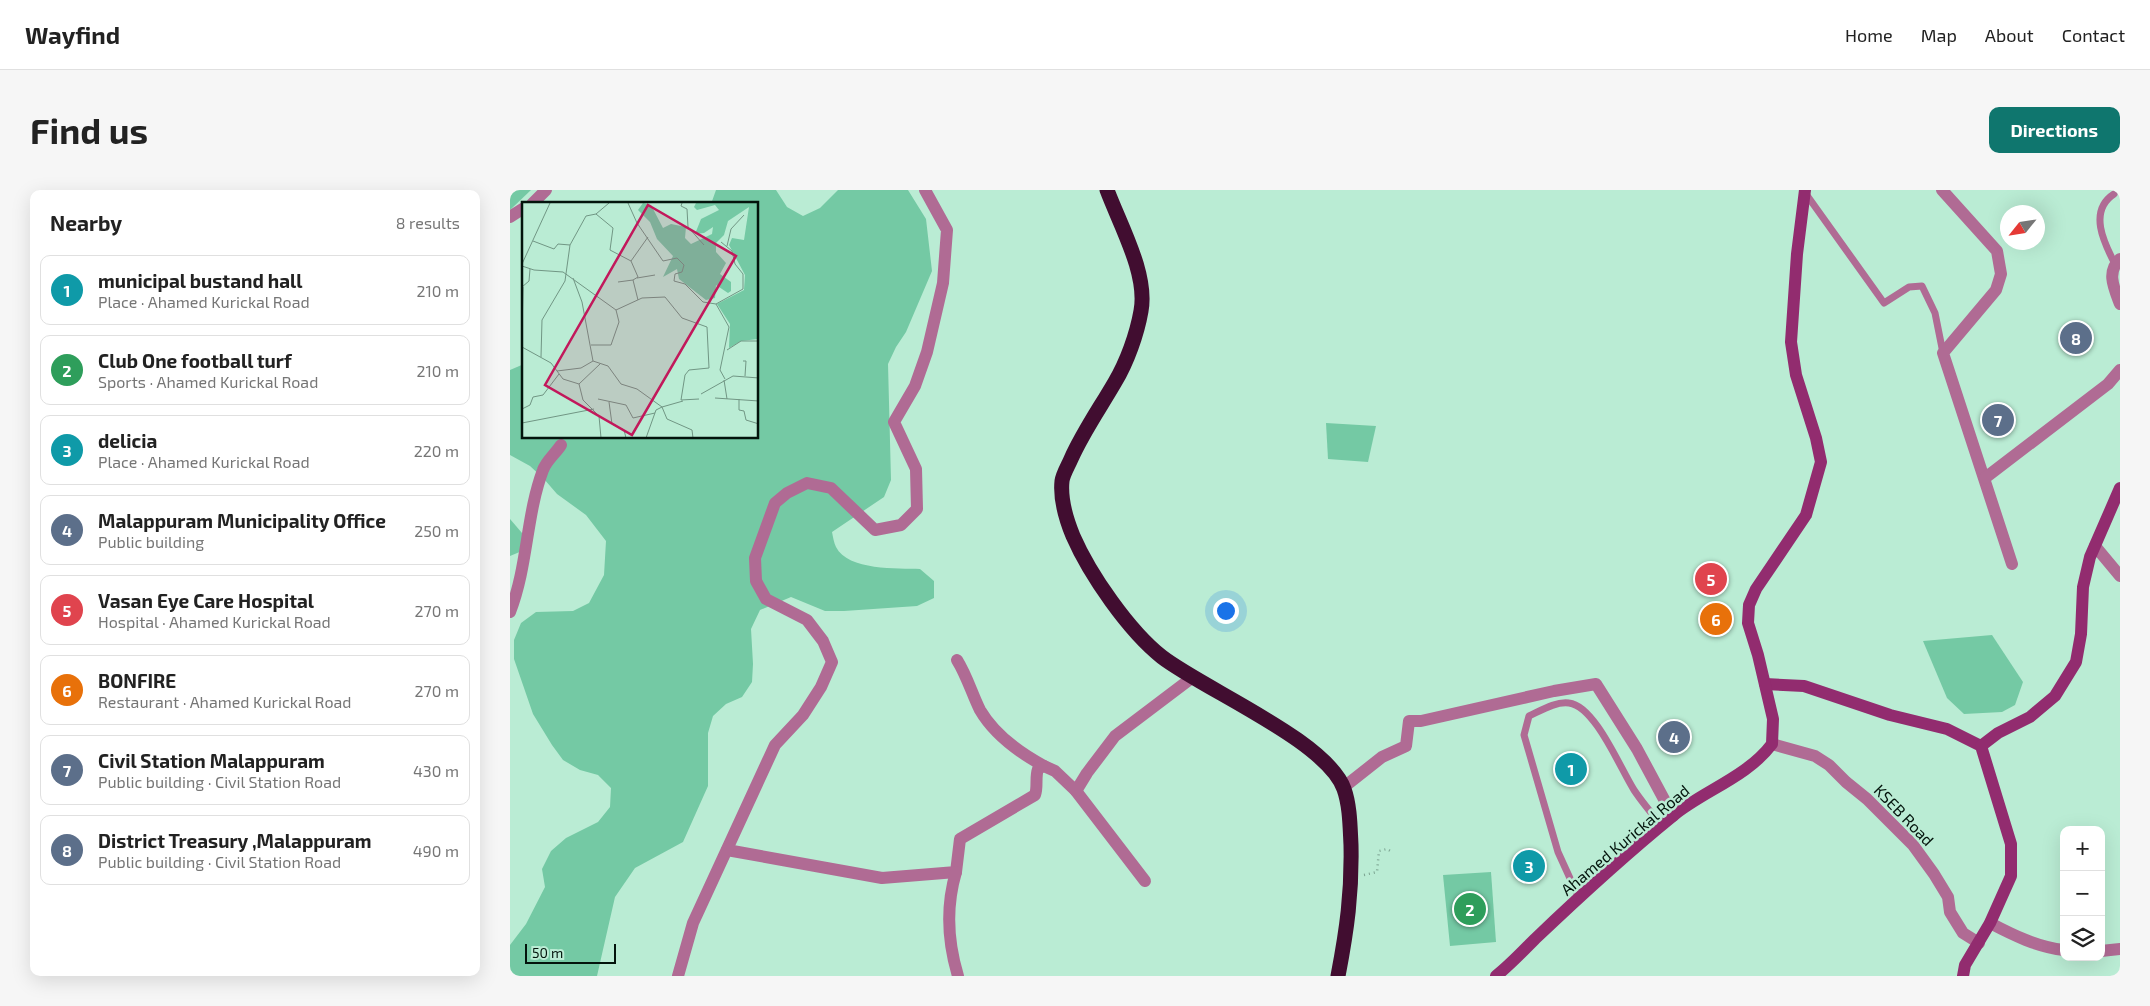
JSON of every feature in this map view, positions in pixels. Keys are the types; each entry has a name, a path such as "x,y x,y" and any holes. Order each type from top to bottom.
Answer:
{"highway":[{"path":"1107,190 1136,262 1142,287 1142,310 1129,352 1117,380 1080,438 1062,479 1062,504 1073,537 1093,572 1128,622 1161,656 1295,738 1327,765 1344,787 1350,818 1352,881 1349,920 1338,976"}],"main road":[{"path":"1772,744 1773,719 1748,623 1749,605 1756,589 1806,515 1821,462 1816,438 1796,375 1791,342 1804,191"},
{"path":"1981,746 1998,733 2030,716 2055,696 2076,662 2081,634 2084,587 2095,546 2120,488"},
{"path":"1765,684 1804,686 1890,715 1947,730 1981,746 2011,844 2011,876 1990,923 1965,966 1963,976"},
{"name":"Ahamed Kurickal Road","path":"1496,976 1673,816 1695,799 1727,782 1758,760 1772,744"}],"street":[{"path":"534,202 546,190"},
{"path":"678,976 693,923 775,746 803,715 821,687 832,662 823,641 807,620 766,599 756,581 756,558 775,503 787,493 807,483 831,488 875,530 902,525 918,509 916,469 894,422 915,386 928,352 944,283 947,230 925,190"},
{"path":"1942,190 1997,251 2000,274 1996,290 1943,353 2012,564"},
{"path":"510,216 522,209"},
{"path":"2117,262 2111,279 2120,304"},
{"path":"1985,478 2108,384 2120,370"},
{"path":"510,612 519,590 533,507 544,468 561,445"},
{"path":"2095,546 2120,576"},
{"path":"957,660 980,709 990,725 1025,756 1055,771 1076,791 1145,881"},
{"path":"1076,791 1115,736 1193,677"},
{"path":"1344,787 1382,757 1406,746 1409,721 1421,721 1554,691 1596,684 1637,749 1673,816"},
{"name":"KSEB Road","path":"1772,744 1815,756 1829,765 1846,782 1868,799 1913,845 1934,874 1948,898 1950,912 1964,933 1979,943"},
{"path":"958,976 950,940 949,916 960,840 1035,795 1037,791 1036,775 1038,769 1044,766"},
{"path":"727,850 882,878 956,872"},
{"path":"1990,923 2012,932 2021,940 2060,949"},
{"path":"2105,951 2120,949"}],"lane":[{"path":"1804,191 1884,303 1909,287 1922,286 1935,313 1943,353"},
{"path":"2114,194 2109,197 2100,212 2099,229 2117,262"},
{"path":"1579,899 1558,852 1524,735 1529,716 1568,702 1582,708 1597,726 1635,791 1662,826"}],"path":[{"path":"1352,881 1368,873 1377,872 1379,852 1387,848 1392,852"}],"green space":[{"path":"510,190 531,190 510,210"},
{"path":"716,190 776,190 787,207 803,216 820,208 838,190 908,190 926,219 932,271 906,332 888,364 891,480 884,497 832,532 836,547 842,555 851,560 874,567 920,569 934,581 934,598 917,606 825,611 791,597 760,610 751,629 752,682 742,697 726,704 713,716 708,733 708,786 683,842 635,868 615,897 597,976 510,976 510,945 526,924 545,887 542,869 551,851 566,838 598,822 610,807 611,788 598,775 580,770 563,760 533,714 514,659 514,640 521,623 536,612 573,611 589,603 604,575 606,541 586,515 557,494 530,466 510,455 510,370 522,365 522,439 759,439 759,202 712,202"},
{"path":"1326,423 1376,426 1368,462 1328,459"},
{"path":"510,519 522,533 522,551 510,556"},
{"path":"1992,635 2023,682 2015,705 2002,712 1964,714 1947,698 1923,641"},
{"path":"1491,872 1496,942 1450,946 1443,875"}],"place":[{"name":"District Treasury ,Malappuram","path":"2076,338"},
{"name":"Civil Station Malappuram","path":"1998,420"},
{"name":"Vasan Eye Care Hospital","path":"1711,579"},
{"name":"BONFIRE","path":"1716,619"},
{"name":"Malappuram Municipality Office","path":"1674,737"},
{"name":"municipal bustand hall","path":"1571,769"},
{"name":"delicia","path":"1529,866"},
{"name":"Club One football turf","path":"1470,909"}]}
